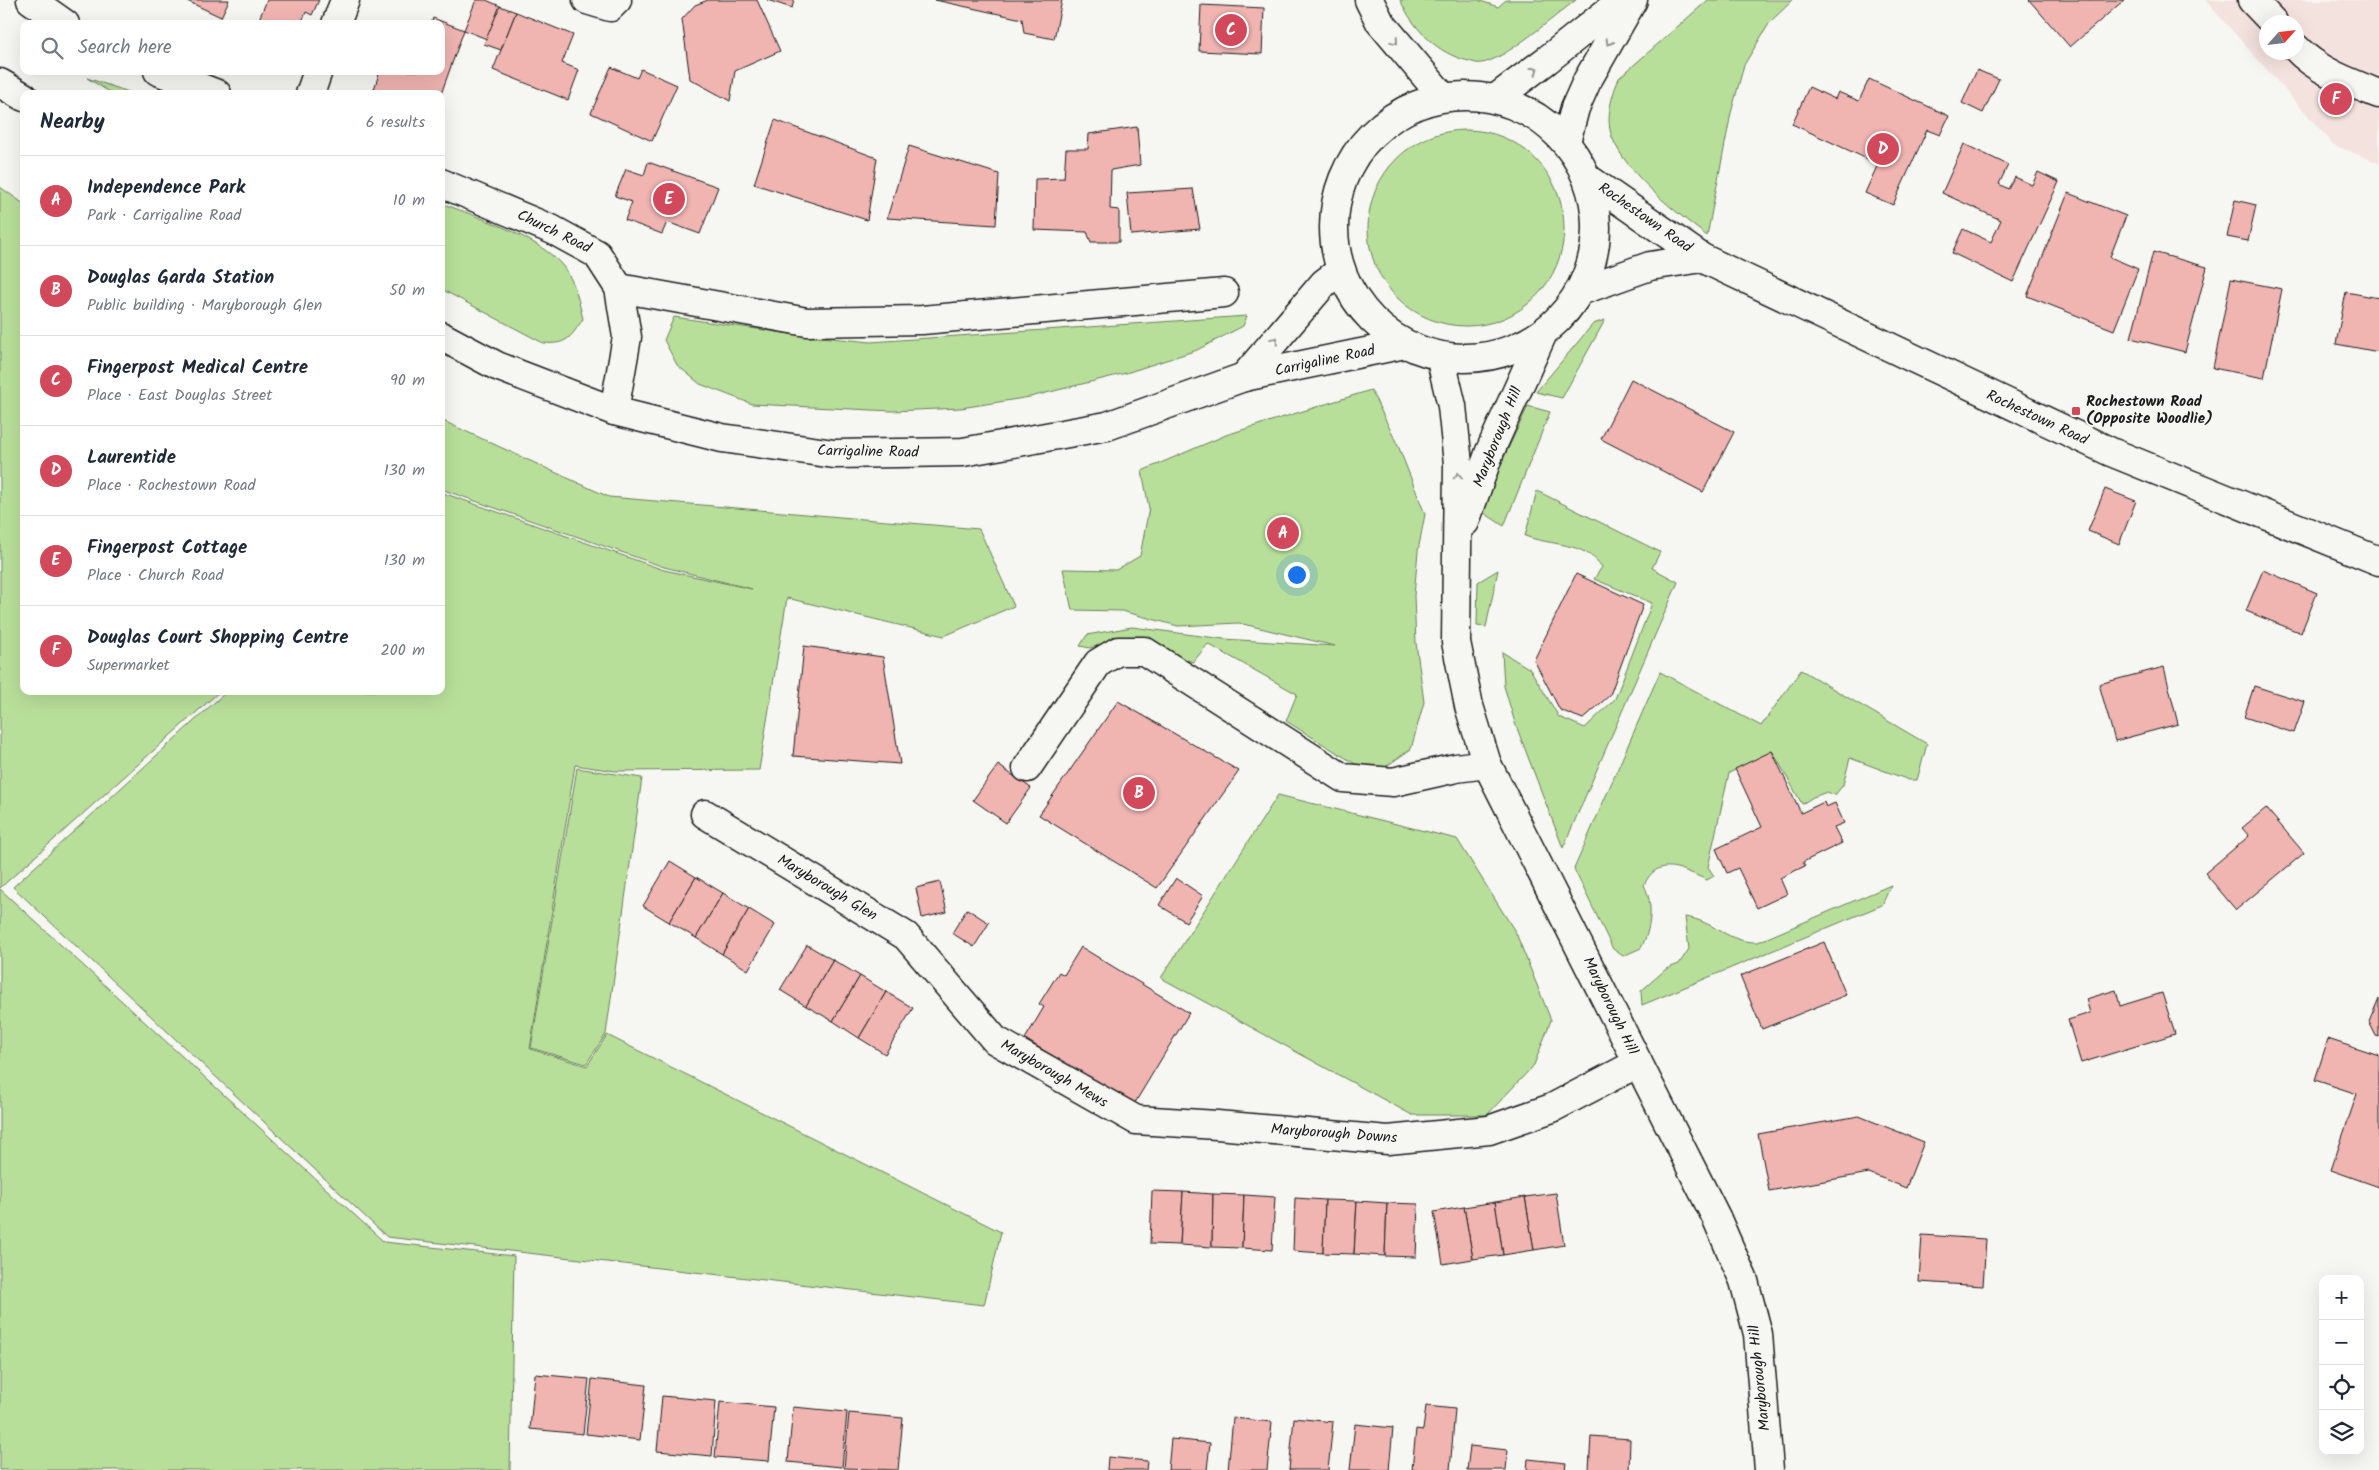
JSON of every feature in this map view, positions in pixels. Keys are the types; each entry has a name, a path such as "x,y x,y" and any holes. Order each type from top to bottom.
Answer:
{"street":[{"path":"31,0 58,20"},
{"path":"338,20 345,0"},
{"path":"587,0 610,7 617,0"},
{"path":"1369,0 1380,22 1443,97"},
{"path":"1495,99 1548,60 1622,0"},
{"path":"1566,142 1575,108 1587,81 1633,0"},
{"path":"2252,0 2266,15"},
{"path":"2304,56 2336,75 2379,94"},
{"path":"168,75 207,90"},
{"path":"311,90 317,75"},
{"path":"0,83 20,95"},
{"path":"1469,95 1495,99 1522,108 1546,123 1566,142 1587,178 1596,216 1594,254 1580,291 1564,314 1543,333 1511,350 1476,358 1440,356 1405,344 1378,325 1356,300 1341,270 1334,233 1337,195 1352,160 1376,130 1407,108 1443,97 1469,95"},
{"name":"Rochestown Road","path":"1587,178 1702,258 2112,452 2379,562"},
{"name":"Church Road","path":"445,184 527,219 597,254 619,288 627,337 614,411"},
{"name":"Rochestown Road","path":"1580,291 1650,266 1702,258"},
{"name":"Carrigaline Road","path":"1244,377 1324,283 1341,270"},
{"path":"619,288 807,322 922,320 1224,293"},
{"name":"Maryborough Hill","path":"1458,542 1490,451 1543,333"},
{"name":"Carrigaline Road","path":"445,338 497,366 614,411 722,438 834,454 963,452 1107,426 1244,377 1405,344"},
{"name":"Maryborough Hill","path":"1440,356 1452,406 1458,464 1456,642 1468,706 1487,764 1716,1218 1744,1281 1758,1334 1769,1470"},
{"path":"1027,768 1098,663 1118,651 1144,651 1343,778 1393,782 1456,768 1487,764"},
{"name":"Maryborough Glen","path":"705,814 906,936 939,975"},
{"name":"Maryborough Mews","path":"939,975 995,1040 1136,1120"},
{"name":"Maryborough Downs","path":"1136,1120 1388,1140 1489,1130 1552,1108 1638,1063"}],"shaded area":[{"path":"2205,0 2379,0 2379,163 2334,145"}],"green space":[{"path":"1400,0 1478,0 1498,7 1506,0 1576,0 1502,55 1490,61 1478,63 1457,58 1428,39 1412,21"},
{"path":"1708,0 1793,0 1770,22 1744,65 1731,113 1707,236 1681,216 1640,179 1619,151 1612,137 1609,114 1619,78"},
{"path":"87,78 123,90 106,90"},
{"path":"1456,130 1476,130 1503,137 1528,152 1542,166 1557,191 1564,218 1564,238 1557,265 1542,290 1528,304 1503,319 1494,322 1476,326 1456,326 1429,319 1404,304 1390,290 1375,265 1372,256 1368,238 1368,218 1375,191 1390,166 1404,152 1429,137 1438,134"},
{"path":"0,187 20,201 20,695 216,695 0,888"},
{"path":"445,205 491,222 528,239 557,260 567,272 573,283 583,319 567,339 558,343 543,343 445,291"},
{"path":"1247,316 1243,326 1197,350 1126,373 1030,397 961,408 892,411 752,404 700,384 677,365 664,340 674,317 791,334 871,342"},
{"path":"1605,320 1562,398 1536,392 1593,324"},
{"path":"1371,390 1399,448 1425,514 1418,551 1414,596 1416,643 1424,702 1411,749 1381,770 1357,765 1286,721 1297,694 1208,644 1193,662 1125,638 1090,648 1080,646 1087,635 1132,627 1224,639 1335,646 1239,623 1178,626 1122,611 1072,610 1063,569 1116,570 1140,556 1149,508 1142,471 1226,435"},
{"path":"1528,406 1550,412 1504,526 1484,513 1493,481"},
{"path":"445,422 609,497 979,529 1014,606 944,636 787,598 759,770 615,771 575,765 530,1049 587,1066 607,1035 1001,1232 984,1305 387,1237 13,887 223,695 445,695 445,494 664,570 752,589 664,567 445,490"},
{"path":"1537,491 1660,552 1652,568 1678,582 1563,848 1515,723 1504,686 1502,652 1530,669 1559,717 1585,728 1615,699 1652,603 1594,579 1602,567 1595,559 1577,548 1525,536"},
{"path":"1498,570 1486,627 1477,626 1478,582"},
{"path":"1801,670 1927,744 1917,780 1909,780 1850,758 1843,785 1835,795 1827,792 1813,797 1802,804 1773,752 1729,773 1708,867 1714,876 1707,880 1672,867 1664,867 1650,875 1644,885 1650,909 1647,933 1641,948 1623,956 1613,949 1574,869 1660,672 1761,726"},
{"path":"577,768 642,778 606,1034 586,1064 531,1048"},
{"path":"1278,795 1457,839 1516,933 1551,1020 1534,1065 1487,1115 1412,1115 1161,978"},
{"path":"1891,885 1882,905 1642,1005 1641,991 1666,969 1679,964 1689,949 1685,917 1705,923 1729,936 1758,942"},
{"path":"0,889 384,1242 514,1256 510,1470 0,1470"}],"building":[{"path":"185,0 229,0 221,17"},
{"path":"267,0 319,0 312,15 306,12 303,20 259,20"},
{"path":"476,0 486,0 500,6 487,39 464,30"},
{"path":"708,0 757,0 780,51 735,71 730,101 690,79 682,19 695,5"},
{"path":"767,0 794,0 792,8"},
{"path":"935,0 1062,0 1054,39 1024,33 1022,19"},
{"path":"2029,0 2124,0 2070,47"},
{"path":"1201,5 1264,8 1262,54 1199,51"},
{"path":"500,6 516,12 501,50 484,44"},
{"path":"516,12 573,35 562,63 579,70 568,100 493,70"},
{"path":"445,23 464,30 442,90 374,89 379,75 445,75"},
{"path":"611,67 637,78 641,69 677,85 652,141 591,113"},
{"path":"1977,70 1999,79 1983,113 1962,103"},
{"path":"1869,79 1949,116 1940,135 1927,130 1893,205 1865,193 1878,164 1792,124 1809,87 1835,99 1838,92 1859,101"},
{"path":"775,120 877,158 867,220 754,184"},
{"path":"1137,127 1140,165 1111,170 1110,209 1119,210 1119,242 1091,242 1087,232 1034,230 1035,179 1064,178 1066,149 1088,149 1089,134"},
{"path":"1964,144 2008,165 1999,184 2008,189 2015,177 2032,185 2038,172 2059,182 2013,282 1952,253 1963,229 1991,242 2001,220 1942,193"},
{"path":"909,146 999,174 996,225 887,218"},
{"path":"648,162 718,187 700,234 667,222 662,234 625,220 632,202 615,196 626,169 644,175"},
{"path":"1193,189 1200,229 1131,235 1127,193"},
{"path":"2068,193 2126,216 2110,257 2138,269 2114,330 2027,296"},
{"path":"2235,200 2256,205 2248,241 2227,237"},
{"path":"2153,252 2207,267 2185,352 2131,338"},
{"path":"2231,279 2282,289 2264,378 2213,368"},
{"path":"2346,292 2379,298 2379,352 2336,344"},
{"path":"1631,379 1734,432 1703,492 1601,439"},
{"path":"2105,489 2136,501 2119,544 2088,531"},
{"path":"2263,570 2317,593 2301,633 2246,611"},
{"path":"1576,574 1643,605 1610,695 1583,719 1560,710 1534,660"},
{"path":"804,646 883,657 900,764 793,756"},
{"path":"2164,667 2178,724 2115,741 2099,684"},
{"path":"2254,686 2305,702 2294,733 2244,717"},
{"path":"1118,701 1239,771 1157,888 1039,815"},
{"path":"1772,751 1801,813 1824,802 1826,807 1835,803 1844,823 1834,827 1842,843 1803,862 1805,866 1780,878 1787,894 1757,908 1738,868 1727,873 1716,849 1762,827 1735,769"},
{"path":"998,765 1031,788 1006,823 973,800"},
{"path":"2266,808 2304,853 2236,910 2205,873 2249,836 2242,828"},
{"path":"670,861 696,877 669,922 643,906"},
{"path":"696,877 723,893 696,938 669,922"},
{"path":"1176,878 1203,896 1186,922 1159,905"},
{"path":"940,882 947,912 922,918 916,888"},
{"path":"723,893 749,909 722,954 696,938"},
{"path":"749,909 775,925 748,970 722,954"},
{"path":"967,909 989,923 974,947 952,933"},
{"path":"1824,942 1846,995 1762,1029 1740,976"},
{"path":"807,945 833,960 806,1006 780,990"},
{"path":"1081,947 1189,1013 1133,1106 1025,1039 1044,1007 1039,1004 1059,972 1064,975"},
{"path":"833,960 860,976 833,1021 806,1006"},
{"path":"860,976 886,992 859,1038 833,1021"},
{"path":"2116,990 2120,1006 2162,993 2175,1034 2081,1063 2068,1020 2090,1013 2086,999"},
{"path":"886,992 913,1008 885,1054 859,1038"},
{"path":"2379,998 2379,1037 2376,1036 2369,1022"},
{"path":"2328,1039 2379,1056 2379,1187 2331,1170 2357,1094 2315,1080"},
{"path":"1859,1116 1924,1142 1906,1188 1869,1173 1769,1191 1758,1134"},
{"path":"1152,1191 1183,1192 1180,1245 1150,1244"},
{"path":"1183,1192 1213,1194 1212,1247 1180,1245"},
{"path":"1556,1193 1564,1245 1534,1250 1525,1197"},
{"path":"1213,1194 1244,1195 1242,1248 1212,1247"},
{"path":"1244,1195 1275,1197 1272,1250 1242,1248"},
{"path":"1525,1197 1534,1250 1503,1255 1495,1202"},
{"path":"1295,1198 1325,1200 1323,1253 1293,1251"},
{"path":"1325,1200 1357,1201 1354,1254 1323,1253"},
{"path":"1357,1201 1387,1203 1385,1256 1354,1254"},
{"path":"1495,1202 1503,1255 1473,1259 1464,1207"},
{"path":"1387,1203 1418,1204 1416,1257 1385,1256"},
{"path":"1464,1207 1473,1259 1443,1264 1434,1212"},
{"path":"1922,1235 1986,1239 1983,1286 1919,1282"},
{"path":"535,1374 589,1379 583,1434 530,1429"},
{"path":"592,1379 646,1385 640,1440 586,1434"},
{"path":"662,1396 716,1401 712,1456 657,1451"},
{"path":"720,1402 774,1407 769,1461 715,1457"},
{"path":"1426,1406 1455,1409 1450,1470 1412,1470 1416,1429 1423,1430"},
{"path":"793,1407 847,1412 842,1467 788,1462"},
{"path":"849,1413 903,1418 898,1470 844,1468"},
{"path":"1233,1418 1272,1422 1267,1470 1228,1470"},
{"path":"1294,1418 1333,1422 1328,1470 1289,1470"},
{"path":"1355,1424 1393,1428 1389,1470 1350,1470"},
{"path":"1591,1436 1630,1439 1629,1470 1589,1470"},
{"path":"1171,1439 1210,1443 1207,1470 1168,1470"},
{"path":"1470,1446 1508,1450 1506,1470 1467,1470"},
{"path":"1108,1457 1147,1461 1146,1470 1107,1470"},
{"path":"1528,1459 1566,1463 1565,1470 1527,1470"}],"place":[{"name":"Fingerpost Medical Centre","path":"1231,30"},
{"name":"Douglas Court Shopping Centre","path":"2336,99"},
{"name":"Laurentide","path":"1883,149"},
{"name":"Fingerpost Cottage","path":"669,199"},
{"name":"Rochestown Road (Opposite Woodlie)","path":"2076,411"},
{"name":"Independence Park","path":"1283,533"},
{"name":"Douglas Garda Station","path":"1139,793"}]}
